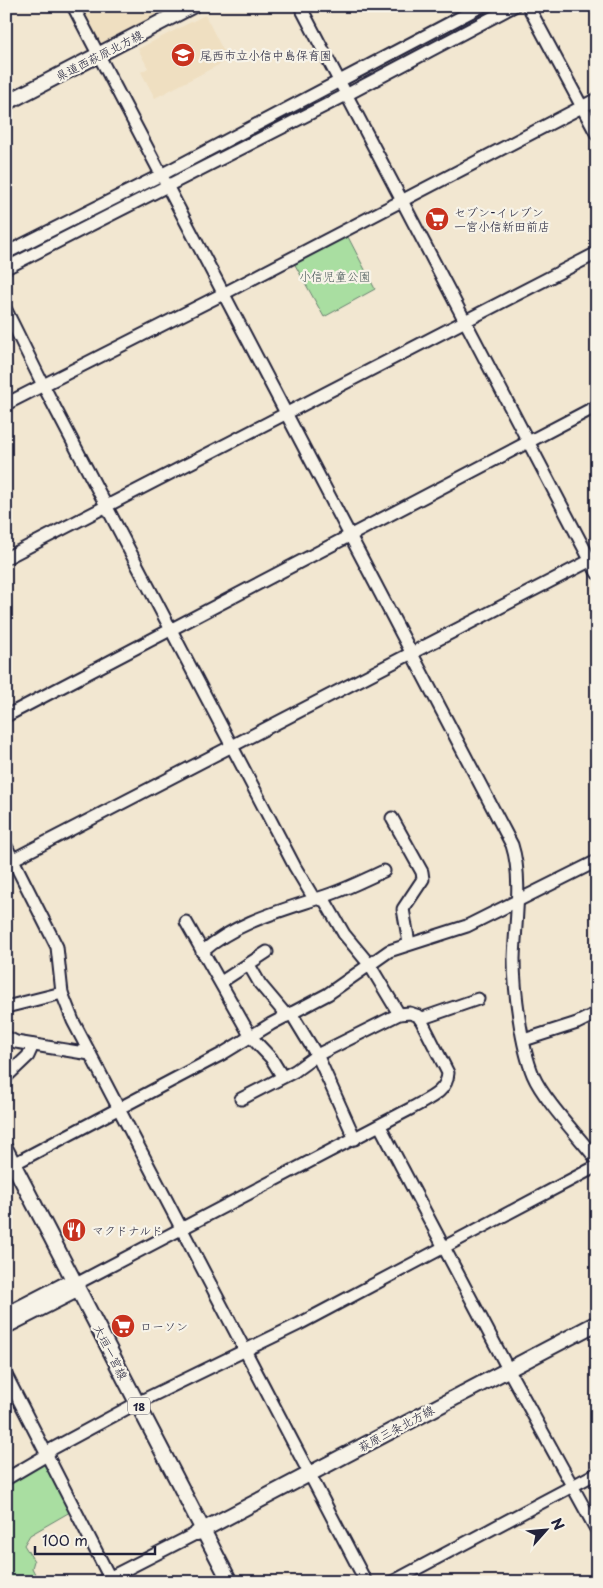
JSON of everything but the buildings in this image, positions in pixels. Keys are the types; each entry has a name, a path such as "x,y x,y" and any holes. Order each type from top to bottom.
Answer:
{"main road":[{"name":"県道西萩原北方線","path":"6,103 192,6"},
{"name":"大垣一宮線","path":"6,1150 8,1166 200,1531 230,1582"},
{"path":"6,1315 71,1287"},
{"path":"6,1326 71,1287"},
{"name":"萩原三条北方線","path":"200,1531 597,1323"},
{"name":"大垣一宮線","path":"200,1531 222,1582"}],"street":[{"path":"73,6 512,845 515,855 517,902 515,982 524,1040 533,1075 597,1160"},
{"path":"300,6 339,82 348,94 529,442 593,558 597,573"},
{"path":"6,253 161,175 482,6"},
{"path":"6,268 348,94 514,6"},
{"path":"528,6 597,135"},
{"path":"6,404 223,294 597,99"},
{"path":"6,558 597,252"},
{"path":"6,310 43,385 295,867 313,897 325,901 344,934 370,964 399,1014"},
{"path":"6,716 597,406"},
{"path":"10,861 593,558"},
{"path":"392,818 422,872 423,879 403,909 409,943"},
{"path":"6,846 10,861 57,947 62,993 73,1021 366,1582"},
{"path":"8,1166 328,994 389,951 409,943 467,926 597,861"},
{"path":"202,952 218,938 235,928 258,918 318,898 384,871"},
{"path":"186,922 251,1037 271,1058 282,1076"},
{"path":"221,982 249,965 256,957 267,952"},
{"path":"249,965 260,984 289,1014 317,1055 355,1139"},
{"path":"6,1007 62,993"},
{"path":"420,1019 478,999"},
{"path":"71,1287 380,1126 442,1091 448,1082 448,1073 420,1019 410,1013 399,1014 317,1055 295,1071 282,1076 241,1099"},
{"path":"524,1040 577,1023 597,1013"},
{"path":"6,1037 16,1042 90,1054"},
{"path":"6,1077 28,1056 34,1045"},
{"path":"380,1126 508,1369 597,1531"},
{"path":"6,1479 47,1455 52,1449 134,1405 299,1324 597,1166"},
{"path":"6,1375 108,1580 200,1531"},
{"path":"392,1582 597,1473"}],"shaded area":[{"path":"78,6 179,6 100,47"},
{"name":"尾西市立小信中島保育園","path":"205,15 228,60 155,98 141,72 148,68 138,49"}],"green space":[{"name":"小信児童公園","path":"347,235 375,289 324,317 294,263"},
{"path":"45,1459 70,1512 30,1535 24,1545 34,1561 32,1568 39,1582 6,1582 6,1486"}],"place":[{"name":"尾西市立小信中島保育園","path":"183,55"},
{"name":"セブン-イレブン 一宮小信新田前店","path":"437,219"},
{"name":"マクドナルド","path":"74,1230"},
{"name":"ローソン","path":"123,1326"}]}
